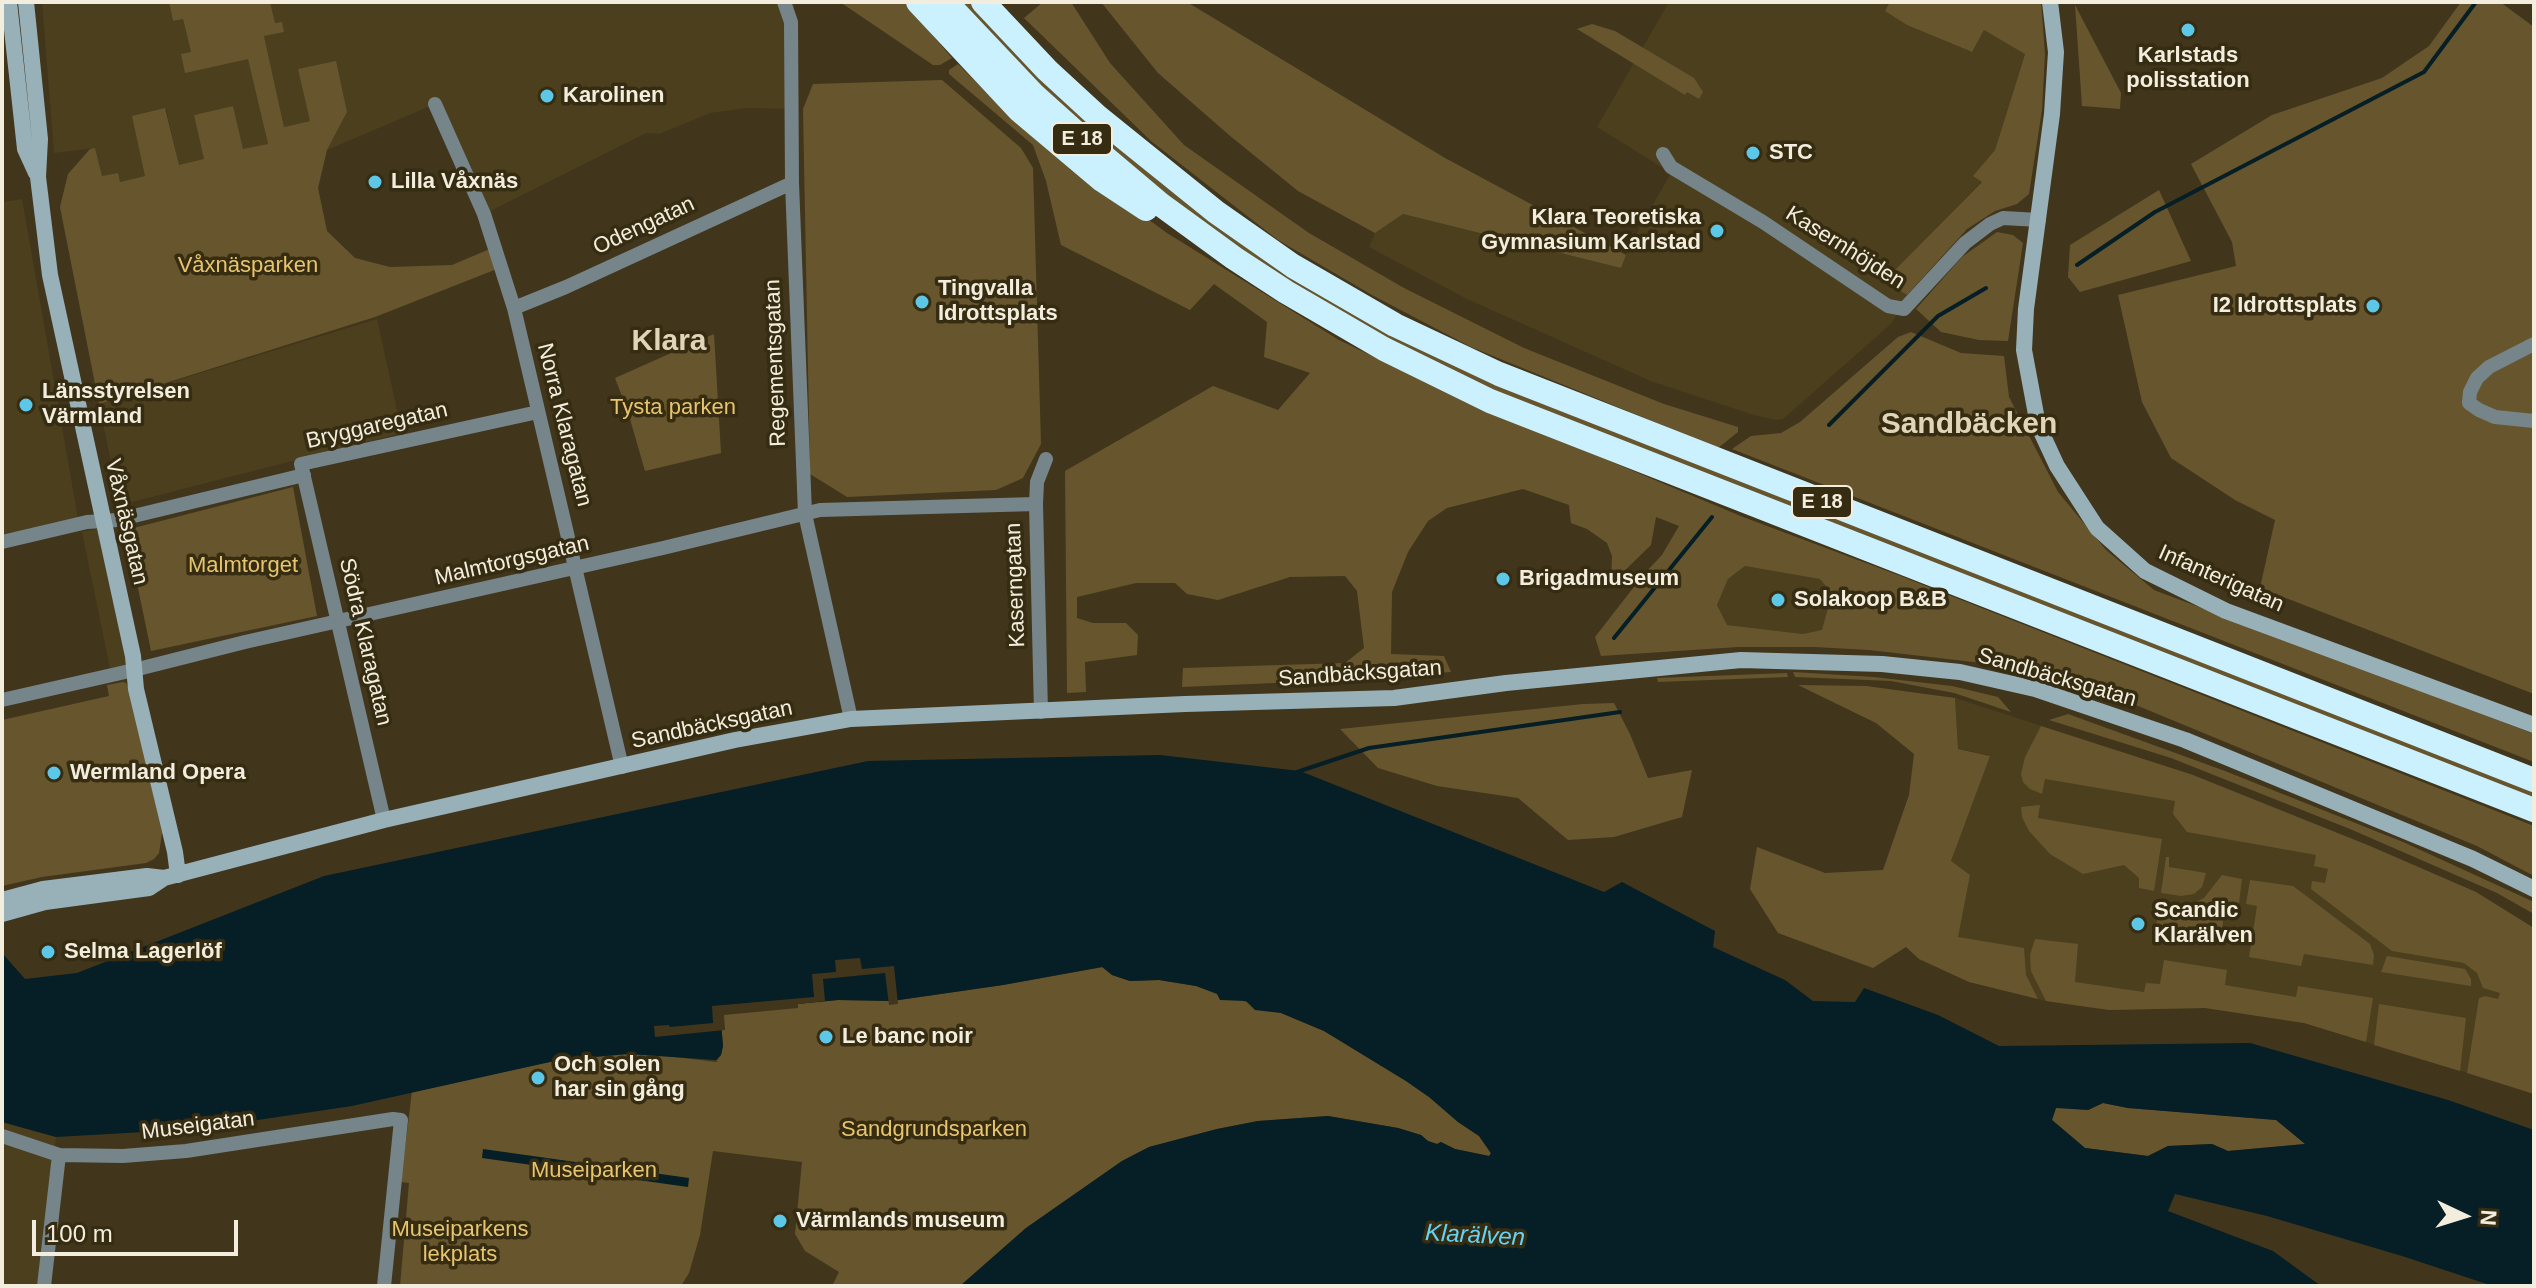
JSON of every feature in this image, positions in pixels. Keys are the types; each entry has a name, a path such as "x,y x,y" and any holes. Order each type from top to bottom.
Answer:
{"highway":[{"path":"918,2 1019,110 1080,162 1156,216 1234,258"},
{"name":"E 18","path":"946,2 1034,95 1160,204 1286,292 1384,349 1490,401 2534,810"},
{"name":"E 18","path":"983,2 1047,70 1097,116 1216,212 1293,266 1395,325 1513,380 2534,780"}],"street":[{"name":"Våxnäsgatan","path":"9,2 25,149 38,177"},
{"name":"Våxnäsgatan","path":"26,2 40,139 38,177 50,275 136,689 175,852 171,876"},
{"name":"Regementsgatan","path":"784,2 791,22 792,183 805,514 851,719"},
{"name":"Infanterigatan","path":"2050,2 2056,52 2052,114 2026,309 2024,350 2038,425 2057,466 2097,528 2145,571 2226,611 2534,725"},
{"name":"Norra Klaragatan","path":"435,104 484,214 514,308 622,767"},
{"name":"Kasernhöjden","path":"1663,154 1671,167 1763,222 1888,306 1904,309 1965,243 1990,224 2003,218 2039,220"},
{"name":"Odengatan","path":"514,308 792,183"},
{"path":"2534,344 2489,367 2477,378 2470,392 2469,403 2495,417 2534,421"},
{"name":"Bryggaregatan","path":"2,542 273,483 304,475 301,464 538,412"},
{"name":"Kaserngatan","path":"1041,712 1036,504 1037,482 1046,459"},
{"name":"Södra Klaragatan","path":"304,475 384,820"},
{"name":"Malmtorgsgatan","path":"2,700 805,514 850,508 1036,504"},
{"name":"Sandbäcksgatan","path":"2,900 43,889 135,877 171,876 384,820 735,740 851,719 890,715 1394,698 1520,681 1741,660 1882,664 1960,672 2035,689 2185,740 2473,859 2534,889"},
{"name":"Sandbäcksgatan","path":"2,914 45,902 149,888 171,876"},
{"name":"Museigatan","path":"2,1136 59,1155 123,1156 186,1151 401,1120 384,1286"},
{"path":"44,1286 59,1155"}],"shaded area":[{"path":"42,2 169,2 173,21 183,19 191,52 248,58 268,144 243,150 233,106 194,115 205,160 179,166 166,109 145,176 120,182 102,176 95,148 54,153"},
{"path":"270,2 794,2 799,105 792,109 747,108 710,113 659,134 646,133 484,214 435,104 327,150 347,112 284,127 264,36 284,31 275,24"},
{"path":"1669,2 1890,2 1886,11 1907,25 1971,52 1984,30 2025,53 1995,150 1974,176 1982,181 1884,281 1907,295 1892,323 1783,419 1754,415 1653,382 1467,299 1369,247 1375,233 1403,214 1621,268 1628,248 1671,173 1597,127"},
{"path":"22,199 79,524 2,542 2,202"},
{"path":"377,319 402,433 120,505 99,404"},
{"path":"106,527 135,668 111,673 82,532"},
{"path":"1745,566 1820,578 1832,593 1822,631 1803,634 1726,625 1717,605 1728,579"},
{"path":"1955,698 2193,775 2483,956 2502,987 2478,1076 2304,1023 2205,1008 2109,1010 2046,1001 1969,982 1919,959 1989,755 1958,749"},
{"path":"2,1122 56,1137 39,1286 2,1286"}],"green space":[{"name":"Våxnäsparken","path":"169,2 270,2 275,23 282,22 284,32 264,36 284,127 310,121 298,69 336,61 347,112 327,150 318,188 327,231 355,258 390,267 452,265 492,248 502,267 375,317 99,404 60,207 68,174 90,149 95,148 102,176 118,173 120,182 145,176 132,116 165,108 179,165 204,159 194,115 233,106 243,149 268,144 248,59 185,73 181,54 191,52 183,19 173,21"},
{"path":"840,2 904,2 952,58 940,65 933,65"},
{"path":"959,2 972,2 1086,118 1162,184 1290,274 1372,322 2534,790 2534,800 1473,385 1344,318 1154,190 1083,129"},
{"path":"1043,2 1071,2 1110,63 1184,145 1309,233 1404,288 1524,348 1664,404 1738,427 1738,432 1718,448 1471,347 1372,295 1278,240 1151,141 1024,18"},
{"path":"1101,2 1187,2 1445,158 1626,255 1621,268 1403,214 1375,233 1298,191 1229,135 1158,73"},
{"path":"1890,2 2041,2 2045,54 2042,110 2029,194 2017,204 1995,211 1967,229 1907,295 1884,281 1982,182 1973,176 1995,150 2025,54 1984,30 1972,52 1907,25 1885,11"},
{"path":"2461,2 2500,2 2534,27 2534,694 2260,588 2275,520 2235,500 2171,458 2142,402 2118,295 2236,266 2232,242 2191,164 2272,115 2382,78 2429,46"},
{"path":"2075,5 2121,93 2120,109 2082,106"},
{"path":"1592,24 1615,31 1694,78 1703,92 1699,99 1687,92 1685,95 1577,29"},
{"path":"958,64 1000,106 1080,170 1167,233 1339,340 1457,397 1743,517 2534,826 2534,876 2477,846 2097,689 1991,664 1814,647 1738,647 1601,656 1595,637 1662,555 1679,526 1656,517 1651,545 1611,584 1612,556 1607,543 1587,529 1571,523 1569,505 1523,489 1447,508 1428,521 1408,552 1392,592 1391,654 1444,656 1451,672 1182,687 1183,668 1345,663 1364,648 1357,591 1345,576 1290,577 1218,600 1187,594 1175,583 1136,583 1077,597 1077,618 1093,623 1126,623 1138,635 1137,655 1085,662 1086,692 1067,693 1065,471 1213,386 1278,410 1310,373 1264,357 1267,322 1214,284 1190,310 1061,245 1046,181 1033,145 949,74 949,70","holes":["1745,566 1820,579 1832,593 1822,630 1803,634 1727,625 1717,605 1728,579"]},
{"name":"Tingvalla Idrottsplats","path":"942,80 1021,148 1033,168 1041,444 1023,478 996,490 847,497 810,474 803,109 813,84"},
{"path":"2159,190 2191,261 2080,292 2068,277 2070,245"},
{"path":"1997,232 2013,235 2023,243 2008,341 1979,340 1941,332 1916,309 1962,257"},
{"path":"1911,332 1961,353 2004,356 2009,397 2058,492 2106,550 2154,590 2534,734 2534,762 1732,449 1751,436 1781,433 1800,422 1898,337"},
{"name":"Tysta parken","path":"714,334 721,453 645,471 615,378"},
{"name":"Malmtorget","path":"293,487 317,616 151,651 126,530"},
{"path":"1793,672 1952,686 1998,697 2011,712 1954,693 1891,681 1795,677"},
{"path":"1787,673 1788,677 1658,682 1657,678"},
{"path":"123,682 130,691 162,833 159,853 146,863 42,877 2,886 2,720 109,696 107,685"},
{"path":"1798,685 1866,686 1955,698 1958,749 1990,756 1951,861 1970,875 1958,937 2024,948 2026,975 2038,999 1969,982 1919,959 1906,947 1873,968 1778,933 1750,889 1757,847 1825,873 1883,870 1909,795 1914,754 1876,723"},
{"path":"1614,703 1648,778 1692,770 1682,817 1614,837 1568,840 1518,798 1437,786 1378,768 1340,729 1583,704"},
{"path":"2068,714 2225,771 2403,842 2534,902 2534,914 2497,893 2350,829 2171,758 2049,720"},
{"path":"2041,726 2193,775 2370,846 2476,892 2534,928 2534,1094 2467,1073 2479,998 2498,999 2500,993 2483,988 2477,973 2464,963 2392,951 2311,889 2312,881 2325,883 2328,869 2314,866 2316,855 2187,832 2173,814 2175,801 2045,779 2042,794 2030,789 2023,782 2021,774 2025,757"},
{"path":"2040,805 2038,818 2162,839 2154,891 2139,888 2139,878 2124,865 2083,874 2050,854 2029,831 2022,817 2021,807"},
{"path":"2166,857 2169,857 2169,867 2206,873 2202,887 2194,894 2181,896 2161,893"},
{"path":"2222,875 2242,879 2239,903 2226,901 2221,937 2155,929 2161,903 2190,905 2204,898"},
{"path":"2250,880 2293,886 2370,944 2374,955 2373,965 2304,954 2301,966 2249,957 2257,906 2246,904"},
{"path":"2035,939 2078,944 2075,982 2144,992 2146,983 2160,984 2164,960 2227,970 2225,985 2296,997 2298,986 2373,998 2366,1042 2304,1023 2205,1008 2109,1010 2046,1001 2031,971 2030,955"},
{"path":"2387,956 2465,969 2471,986 2381,972"},
{"name":"Sandgrundsparken","path":"1103,967 1112,975 1130,981 1159,980 1196,986 1281,1013 1324,1031 1429,1097 1479,1136 1491,1154 1455,1149 1441,1142 1437,1144 1398,1128 1328,1116 1258,1121 1217,1129 1149,1147 1122,1161 1026,1228 960,1286 832,1286 839,1272 805,1251 795,1234 802,1162 713,1151 700,1235 689,1273 681,1286 400,1286 409,1183 401,1182 412,1091 559,1060 628,1054 716,1062 723,1046 720,1012 838,1000 892,1001"},
{"path":"2379,1004 2466,1018 2460,1071 2374,1045"},
{"path":"2103,1103 2128,1108 2277,1120 2306,1144 2228,1151 2212,1144 2168,1146 2148,1156 2085,1148 2052,1120 2056,1107 2088,1110"}],"water":[{"name":"Klarälven","path":"1160,755 1300,771 1604,892 1622,882 1715,931 1713,947 1785,980 1813,1001 1855,1002 1864,988 1938,1015 1999,1046 2250,1043 2448,1100 2534,1130 2534,1286 2493,1286 2267,1216 2175,1194 2168,1211 2273,1251 2321,1286 960,1286 1026,1228 1122,1161 1149,1147 1217,1129 1258,1121 1328,1116 1398,1128 1455,1149 1489,1156 1491,1153 1479,1136 1429,1097 1324,1031 1281,1013 1255,1010 1246,1001 1220,1000 1217,994 1196,986 1159,980 1130,981 1112,975 1102,967 892,1001 838,1000 720,1011 723,1046 716,1060 628,1054 559,1060 352,1106 197,1129 56,1137 2,1122 2,953 25,979 77,973 324,876 868,761","holes":["2103,1103 2128,1108 2276,1120 2305,1144 2228,1151 2212,1144 2168,1146 2148,1156 2085,1148 2052,1120 2056,1108 2088,1110"]},
{"path":"483,1149 689,1178 688,1187 482,1158"}],"pier":[{"path":"860,958 862,969 894,966 898,1004 889,1005 885,973 823,979 825,1001 798,1004 798,1008 724,1015 725,1030 655,1037 654,1026 713,1023 712,1006 814,997 812,974 836,972 835,960"}],"waterway":[{"path":"2077,265 2155,212 2424,72 2476,2"},
{"path":"1829,425 1938,316 1986,288"},
{"path":"1614,638 1712,517"},
{"path":"1297,772 1369,748 1620,712"}],"place":[{"name":"Karlstads polisstation","path":"2188,30"},
{"name":"Karolinen","path":"547,96"},
{"name":"STC","path":"1753,153"},
{"name":"Lilla Våxnäs","path":"375,182"},
{"name":"Klara Teoretiska Gymnasium Karlstad","path":"1717,231"},
{"name":"Tingvalla Idrottsplats","path":"922,302"},
{"name":"I2 Idrottsplats","path":"2373,306"},
{"name":"Länsstyrelsen Värmland","path":"26,405"},
{"name":"Brigadmuseum","path":"1503,579"},
{"name":"Solakoop B&B","path":"1778,600"},
{"name":"Wermland Opera","path":"54,773"},
{"name":"Scandic Klarälven","path":"2138,924"},
{"name":"Selma Lagerlöf","path":"48,952"},
{"name":"Le banc noir","path":"826,1037"},
{"name":"Och solen har sin gång","path":"538,1078"},
{"name":"Värmlands museum","path":"780,1221"}],"district":[{"name":"Klara","path":"669,342"},
{"name":"Sandbäcken","path":"1969,425"}],"park label":[{"name":"Museiparken","path":"594,1171"},
{"name":"Museiparkens lekplats","path":"460,1242"}]}
